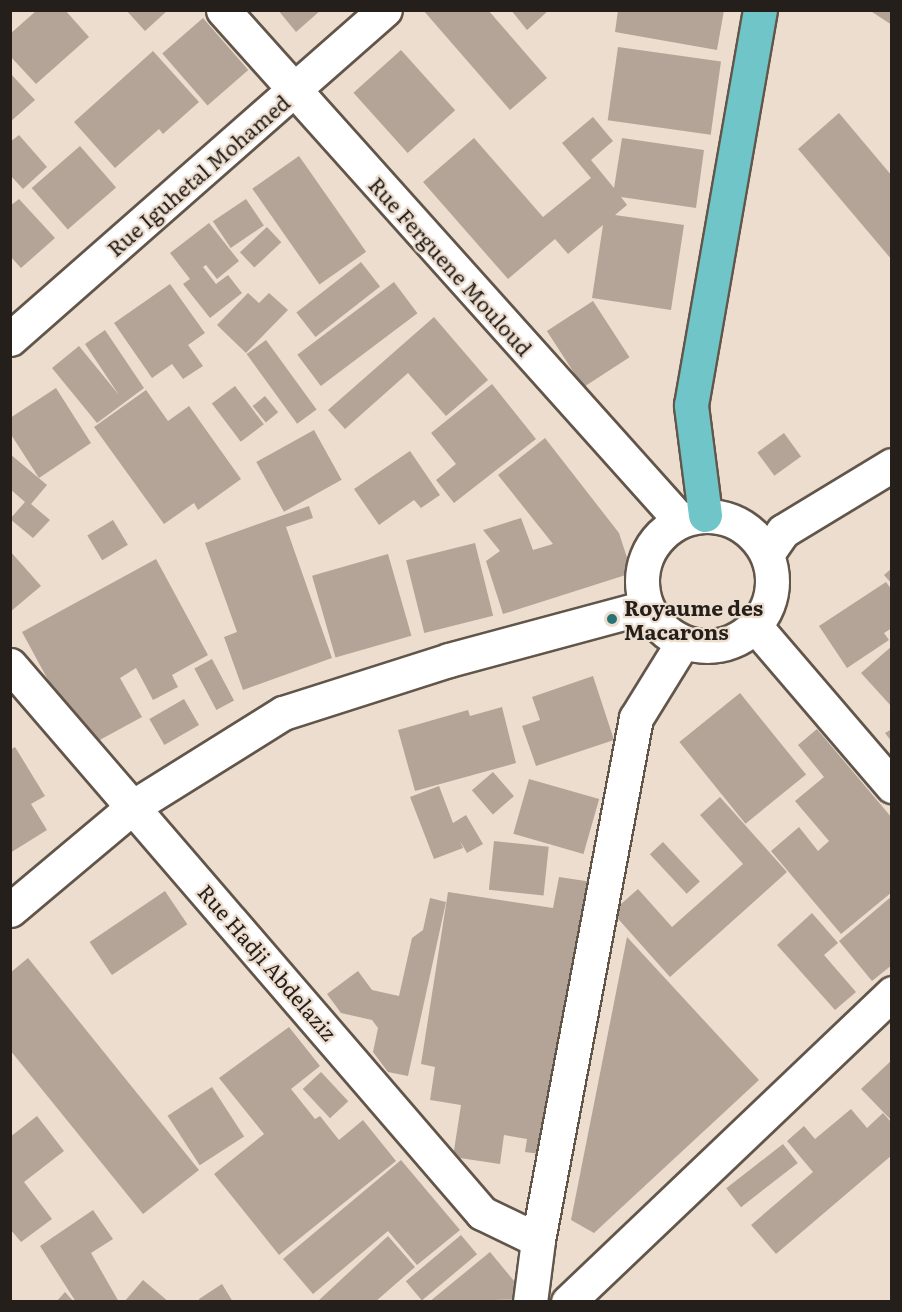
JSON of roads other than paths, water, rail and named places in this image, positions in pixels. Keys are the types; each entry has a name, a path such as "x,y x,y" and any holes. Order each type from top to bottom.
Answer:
{"main road":[{"path":"692,518 691,405 759,10"}],"street":[{"name":"Rue Ferguene Mouloud","path":"223,10 293,91 692,518"},
{"name":"Rue Iguhetal Mohamed","path":"10,339 385,10"},
{"path":"767,554 783,531 891,465"},
{"path":"692,518 730,519 745,528 767,554 773,579 768,604 754,626 734,641 709,646 683,642 661,628 646,608 641,582 645,558 659,535 692,518"},
{"path":"10,910 134,806 283,713 450,660 646,608"},
{"path":"754,626 891,786"},
{"path":"530,1302 538,1240 636,718 683,642"},
{"name":"Rue Hadji Abdelaziz","path":"10,665 134,806 482,1213 538,1240"},
{"path":"568,1302 891,993"}],"place":[{"name":"Royaume des Macarons","path":"612,619"}]}
